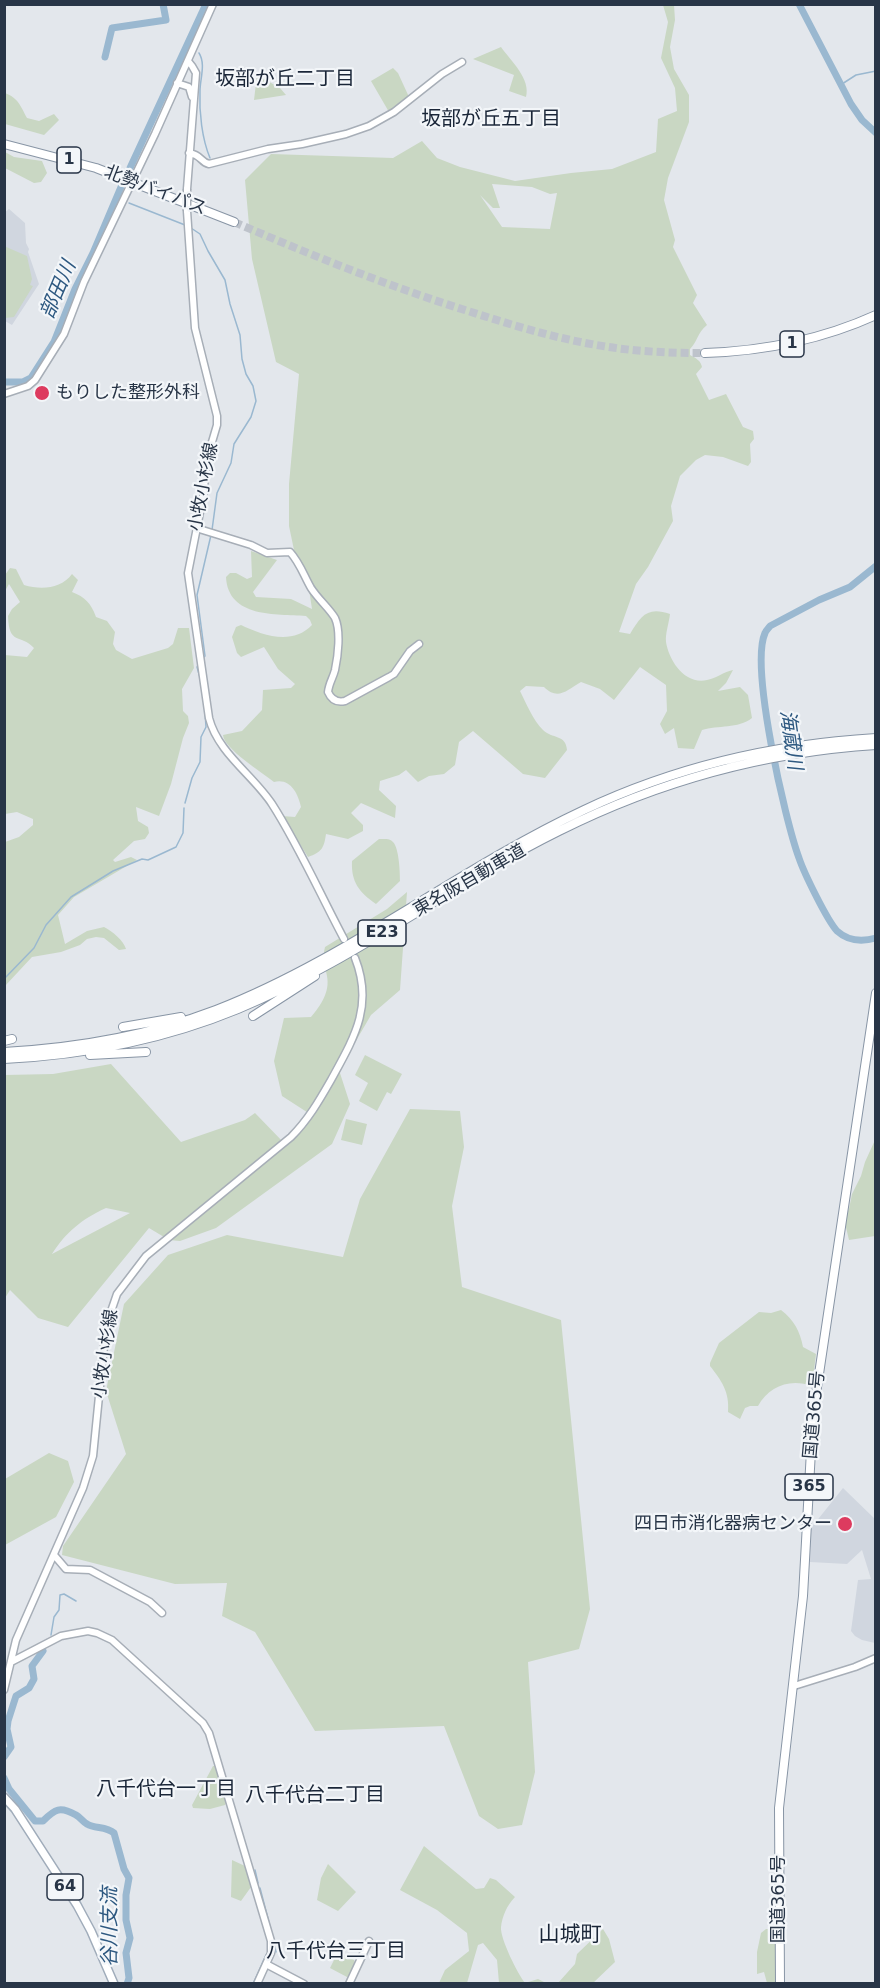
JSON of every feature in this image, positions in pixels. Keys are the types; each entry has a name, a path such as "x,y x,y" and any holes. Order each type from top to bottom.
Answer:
{"highway":[{"name":"北勢バイパス","path":"4,144 77,162 133,181 234,222"},
{"name":"1","path":"705,353 743,351 784,345 833,333 876,315"},
{"name":"東名阪自動車道","path":"4,1052 72,1046 119,1038 168,1026 238,1001 318,962 494,857 586,808 657,781 743,759 876,738"},
{"name":"東名阪自動車道","path":"791,750 876,745"},
{"name":"東名阪自動車道","path":"4,1059 120,1046 193,1026 269,995 369,941 562,829 660,788 743,759"},
{"path":"253,1016 369,941"},
{"name":"国道365号","path":"780,1983 779,1808 803,1596 815,1396 876,993"},
{"path":"123,1027 176,1019 238,1001"},
{"path":"22,1058 146,1052"}],"main road":[{"name":"64","path":"4,1797 15,1809 77,1905 114,1983"}],"street":[{"path":"4,394 21,389 40,375 64,334 81,290 213,4"},
{"name":"小牧小杉線","path":"188,61 196,74 187,189 195,328 217,416 217,426 207,459 203,497 190,558 188,583 202,660 209,718 216,737 273,806 344,939"},
{"path":"189,153 198,155 205,163 211,164 268,149 346,134 369,126 394,112 462,62"},
{"path":"177,83 189,87 193,107"},
{"path":"196,528 250,545 267,553 290,552 298,560 308,582 320,602 334,618 338,628 336,664 328,692 334,700 345,701 394,674 410,651 419,644"},
{"name":"小牧小杉線","path":"4,1690 16,1640 92,1463 106,1326 114,1298 146,1256 288,1140 303,1125 341,1062 358,1028 363,994 362,978 355,958"},
{"path":"54,1555 66,1569 90,1570 150,1602 162,1614"},
{"path":"11,1662 56,1638 88,1631 96,1633 112,1640 203,1723 212,1741 271,1941 271,1953 257,1983"},
{"path":"794,1686 876,1658"},
{"path":"350,1983 369,1941"},
{"path":"266,1964 304,1983"}],"shaded area":[{"path":"9,209 25,223 28,252 39,284 12,325 5,321 4,213"},
{"name":"四日市消化器病センター","path":"843,1488 875,1519 875,1643 862,1640 851,1631 858,1580 871,1579 862,1550 847,1564 810,1562 811,1528"}],"green space":[{"path":"663,5 674,5 675,20 670,47 674,69 689,95 689,122 668,178 664,200 675,240 673,247 697,295 693,303 707,325 690,349 690,355 698,360 702,367 696,374 709,400 726,394 743,427 753,431 754,439 750,444 751,462 748,466 723,457 705,455 696,460 680,476 671,506 673,521 636,584 619,632 630,634 641,618 650,612 670,614 666,642 674,664 685,675 699,681 733,670 726,683 718,691 740,687 748,695 752,718 741,724 702,730 694,749 678,748 674,728 665,734 660,724 667,711 666,685 640,667 614,700 600,689 581,682 558,694 544,687 526,686 520,691 536,721 543,730 561,739 566,745 567,750 545,778 523,774 473,731 459,742 455,765 444,774 429,776 418,782 406,770 399,775 380,781 379,790 396,806 395,818 361,803 351,813 363,825 363,831 348,839 326,834 322,849 308,857 282,816 295,817 301,807 295,792 289,784 274,782 244,760 230,747 223,735 242,731 262,710 263,690 291,688 295,684 278,669 264,647 241,657 237,653 232,637 236,627 241,625 267,635 286,637 304,631 312,625 306,616 268,614 244,607 235,600 229,590 226,577 230,573 236,573 247,579 252,577 251,551 277,560 253,592 256,597 291,599 312,609 307,576 294,550 289,526 289,484 299,374 276,362 252,259 245,180 271,154 393,158 422,141 437,158 460,167 515,181 612,169 656,152 658,119 677,111 675,88 661,58 668,22","holes":["492,184 532,187 550,194 557,193 550,229 502,227 480,195 493,208 500,208"]},
{"path":"501,47 523,77 527,90 526,97 509,91 514,75 473,59"},
{"path":"393,68 398,73 409,97 389,112 371,81"},
{"path":"257,75 280,88 286,95 254,100"},
{"path":"5,93 16,100 27,118 39,121 54,114 59,120 44,135 5,124"},
{"path":"5,152 14,157 42,161 47,173 41,182 34,183 5,168"},
{"path":"4,246 27,256 32,279 30,285 33,286 14,317 5,318"},
{"path":"10,568 16,569 24,585 37,588 62,583 72,574 78,580 72,592 87,601 96,617 107,621 115,632 113,644 116,650 132,659 168,648 173,644 178,628 189,628 194,668 182,689 183,711 188,716 189,723 159,816 136,807 138,821 148,827 149,833 145,839 134,841 113,860 115,862 131,857 137,860 74,897 58,915 65,944 87,931 104,927 117,936 126,949 119,950 104,938 87,939 80,945 61,952 32,957 5,986 5,842 19,837 33,825 33,819 17,812 5,814 5,655 27,657 34,648 16,638 11,632 8,616 20,602 9,584 5,591 5,575"},
{"path":"379,839 390,840 397,849 400,881 376,904 357,886 352,861"},
{"path":"407,892 400,990 371,1015 339,1070 350,1104 332,1144 216,1228 180,1241 169,1240 149,1228 68,1327 38,1318 10,1290 5,1298 5,1075 53,1074 111,1064 181,1142 245,1120 255,1113 286,1145 313,1116 282,1096 274,1061 284,1018 311,1017 321,1003 328,982 324,958 325,947 387,909","holes":["106,1208 130,1213 52,1254 69,1233 97,1212"]},
{"path":"365,1055 402,1074 391,1094 387,1092 377,1111 359,1101 368,1083 355,1075"},
{"path":"410,1109 460,1111 464,1147 452,1206 462,1287 561,1320 590,1609 579,1649 528,1662 535,1772 522,1825 498,1829 479,1816 444,1726 315,1731 255,1632 222,1616 227,1583 175,1584 62,1555 63,1546 126,1454 106,1391 124,1304 168,1255 227,1235 343,1257 360,1199"},
{"path":"346,1119 367,1124 362,1145 341,1140"},
{"path":"875,1140 875,1236 849,1240 844,1219"},
{"path":"781,1310 796,1326 803,1347 816,1354 812,1386 796,1383 774,1389 758,1406 745,1408 740,1419 728,1412 726,1392 710,1363 719,1343 759,1312 771,1313"},
{"path":"49,1453 68,1461 74,1482 56,1517 5,1545 5,1479"},
{"path":"215,1766 226,1803 210,1809 193,1808 192,1805"},
{"path":"424,1846 476,1889 484,1888 490,1878 496,1880 515,1897 504,1915 501,1932 510,1956 525,1983 499,1983 497,1960 483,1943 478,1945 467,1983 439,1983 445,1970 469,1951 467,1933 437,1910 400,1890"},
{"path":"232,1860 245,1866 251,1887 241,1901 231,1897"},
{"path":"328,1864 356,1892 338,1911 317,1900 321,1878"},
{"path":"603,1929 609,1939 615,1962 593,1983 558,1983 575,1964 577,1954"},
{"path":"766,1929 776,1929 777,1983 767,1983 764,1972 757,1974 757,1952 761,1933"},
{"path":"338,1952 354,1960 355,1963 347,1977 330,1968"},
{"path":"538,1979 546,1983 525,1983"}],"waterway":[{"path":"105,57 112,28 166,20 163,4"},
{"name":"部田川","path":"130,168 206,4"},
{"name":"海蔵川","path":"799,4 851,104 862,120 876,133"},
{"path":"199,53 202,67 201,116 203,134 210,158"},
{"path":"842,84 856,75 876,71"},
{"name":"部田川","path":"4,382 23,382 31,378 54,342 121,187"},
{"name":"部田川","path":"119,191 122,194"},
{"path":"129,203 185,225"},
{"path":"191,228 200,234 225,280 240,335 242,359 246,374 253,386 256,401 251,417 234,444 231,463 217,493 212,530"},
{"path":"202,659 205,656 197,595 211,535"},
{"name":"海蔵川","path":"876,566 850,587 819,600 770,626 765,633 762,651 765,709 771,744 786,812 802,865 822,907 837,931 855,940 876,938"},
{"path":"199,663 197,667 201,681"},
{"path":"185,803 192,778 200,762 201,737 206,727 205,712"},
{"path":"4,979 34,948 46,925 71,897 113,871 142,859 148,860 176,847 183,833 184,808"},
{"path":"51,1635 54,1617 59,1610 60,1595 64,1594 76,1601"},
{"name":"谷川支流","path":"4,1757 11,1747 7,1729 16,1696 29,1688 34,1679 32,1666 43,1651"},
{"name":"谷川支流","path":"4,1778 9,1789 35,1821 43,1821 54,1811 66,1810 90,1826 108,1829 114,1833 124,1869 129,1878 126,1895 126,1920 130,1938 126,1953 129,1978 127,1984"},
{"path":"255,1870 258,1883"},
{"path":"260,1888 272,1934"},
{"path":"274,1942 276,1952"},
{"path":"253,1984 266,1955"}],"tunnel":[{"path":"234,222 379,281 521,327 573,341 621,349 705,353"}],"place":[{"name":"もりした整形外科","path":"42,393"},
{"name":"四日市消化器病センター","path":"845,1524"}],"district":[{"name":"坂部が丘二丁目","path":"285,80"},
{"name":"坂部が丘五丁目","path":"491,120"},
{"name":"八千代台一丁目","path":"166,1790"},
{"name":"八千代台二丁目","path":"315,1796"},
{"name":"山城町","path":"570,1936"},
{"name":"八千代台三丁目","path":"336,1952"}]}
